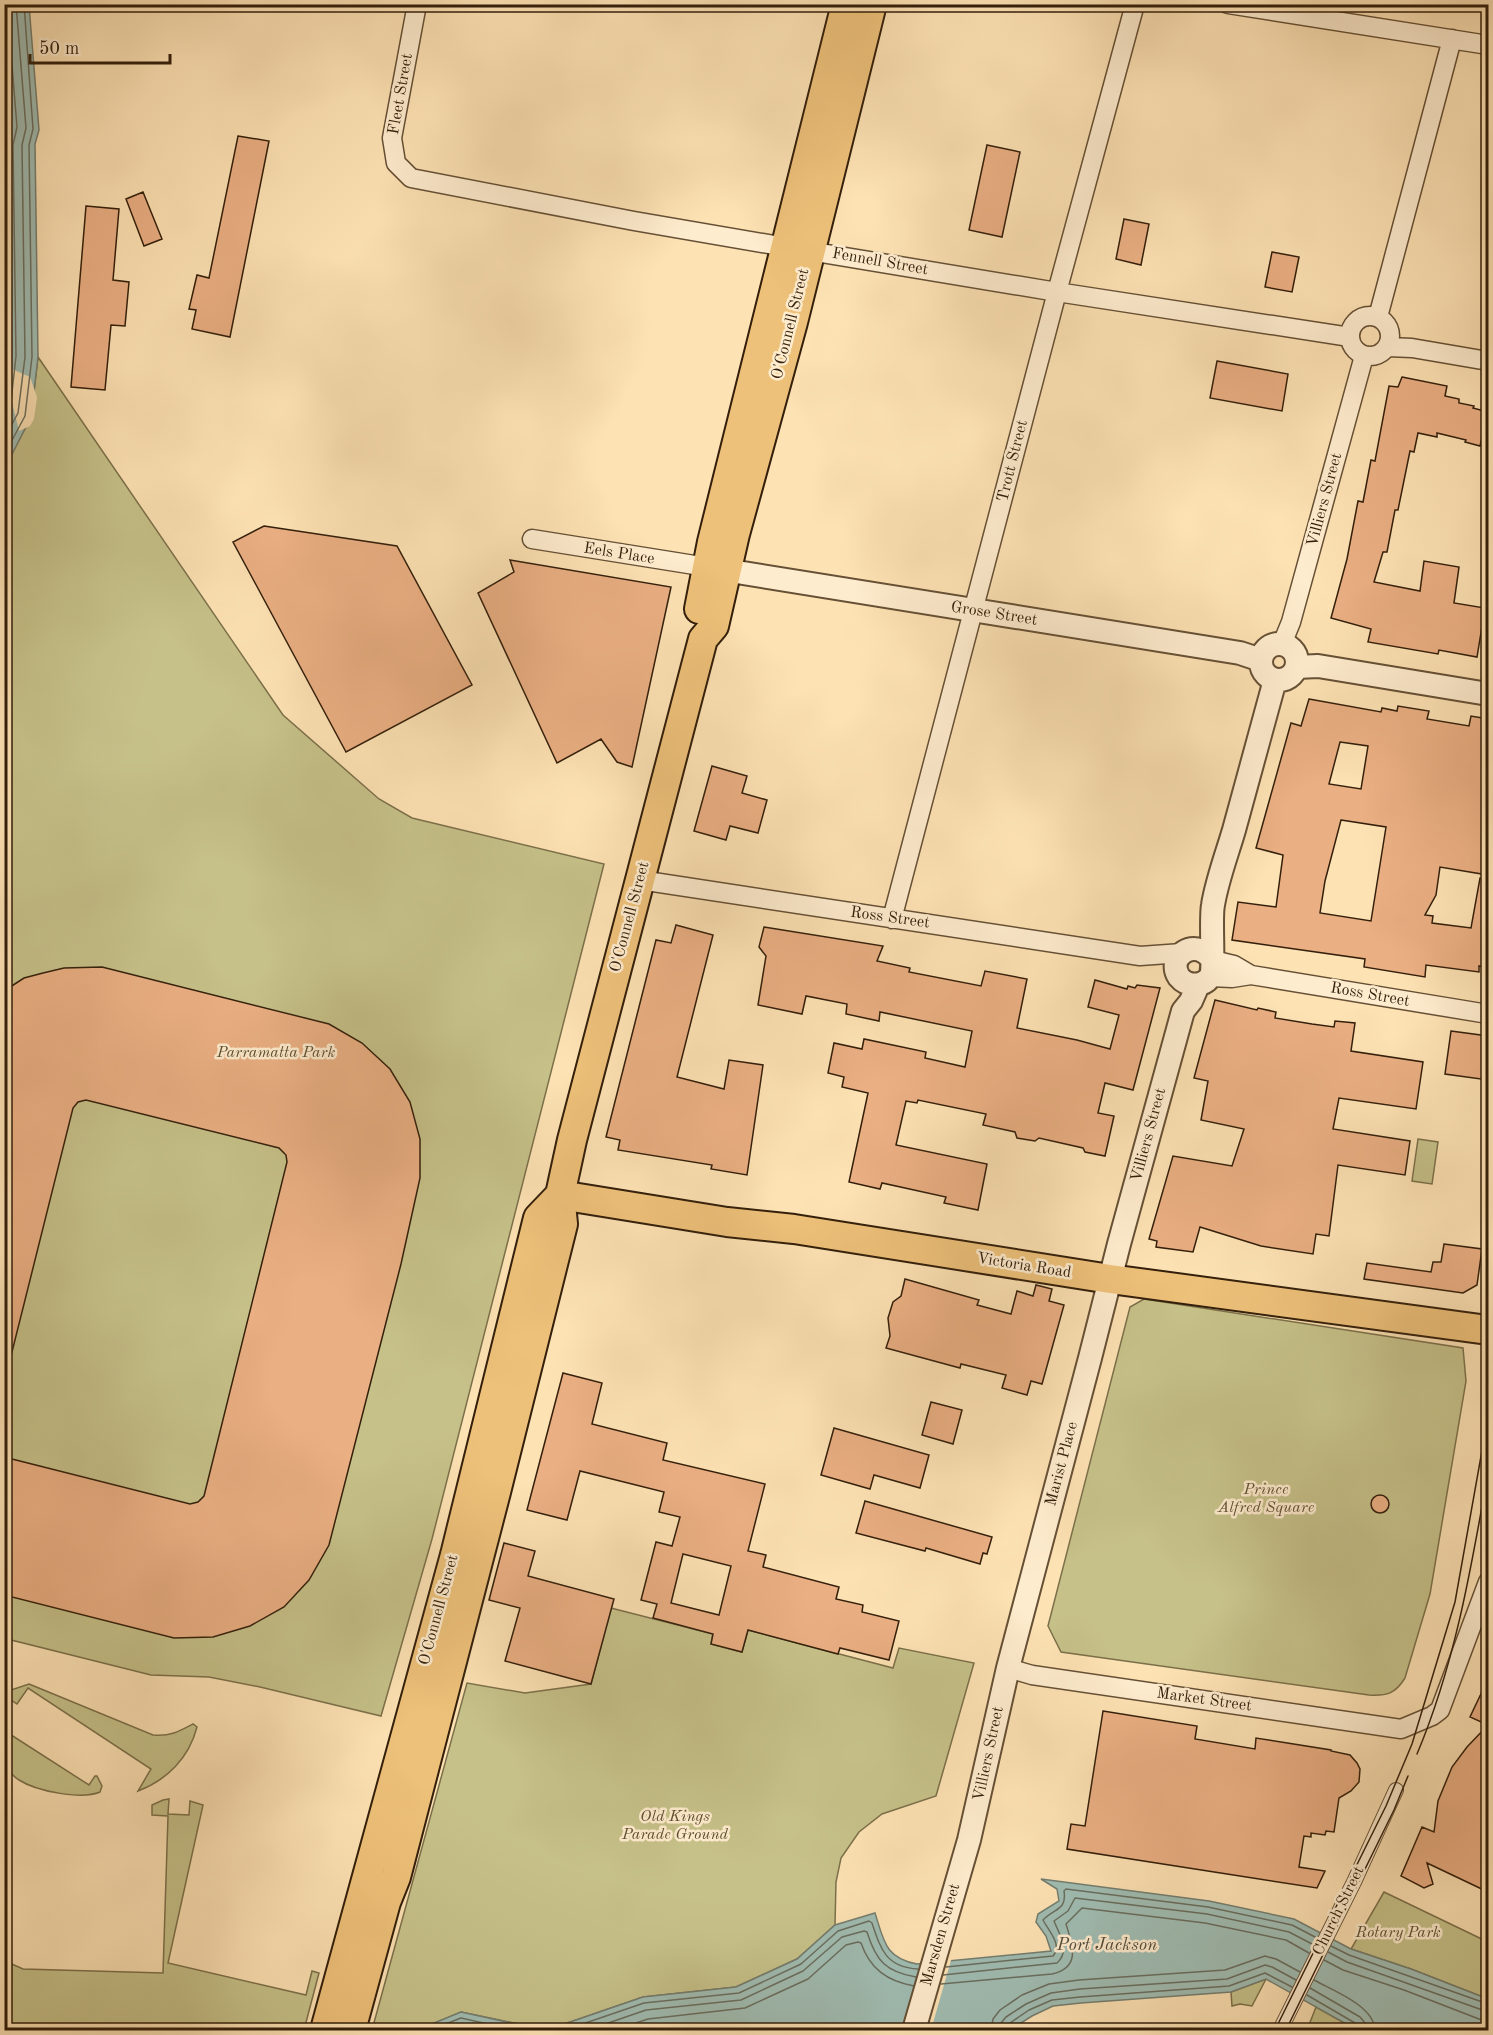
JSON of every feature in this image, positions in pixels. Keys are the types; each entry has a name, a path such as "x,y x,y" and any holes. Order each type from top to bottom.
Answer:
{"main road":[{"name":"O'Connell Street","path":"325,2031 347,1995 399,1866 510,1436 563,1224 561,1189 703,639 714,626 717,569 735,534 793,322 798,249 846,4"},
{"name":"O'Connell Street","path":"798,249 872,4"},
{"name":"Victoria Road","path":"561,1189 727,1222 1112,1270 1488,1313"},
{"name":"Victoria Road","path":"1112,1270 1488,1330"},
{"name":"O'Connell Street","path":"347,1995 351,2031"}],"street":[{"name":"Fleet Street","path":"411,178 396,163 392,138 417,4"},
{"name":"Trott Street","path":"892,919 1135,4"},
{"path":"1228,4 1488,45"},
{"path":"1378,317 1452,39"},
{"name":"Fennell Street","path":"411,178 634,221 798,249 1350,337"},
{"path":"1365,316 1378,317 1389,326 1391,340 1388,347 1375,356 1364,356 1353,347 1350,337 1351,329 1359,319 1365,316"},
{"path":"1388,347 1412,348 1488,361"},
{"name":"Villiers Street","path":"1282,644 1291,622 1364,356"},
{"name":"Eels Place","path":"532,539 717,569"},
{"name":"Grose Street","path":"717,569 1240,653 1261,660"},
{"path":"1282,644 1292,648 1298,659 1297,667 1289,678 1275,680 1264,674 1261,660 1267,648 1282,644"},
{"path":"1297,667 1318,666 1488,694"},
{"path":"1196,967 1198,932 1212,906 1275,680"},
{"name":"Ross Street","path":"640,880 1140,956 1161,970 1234,965 1251,975 1488,1014"},
{"name":"Villiers Street","path":"1112,1270 1183,1011 1181,1002 1196,967"},
{"name":"Marist Place","path":"1008,1668 1112,1270"},
{"name":"Market Street","path":"1008,1668 1032,1675 1401,1729 1432,1716 1440,1710 1488,1582"},
{"name":"Villiers Street","path":"969,1840 1008,1668"},
{"name":"Church Street","path":"1280,2031 1354,1882 1396,1790"},
{"name":"Marsden Street","path":"914,2031 969,1840"}],"green space":[{"name":"Parramatta Park","path":"38,357 283,715 379,799 412,818 604,864 432,1539 381,1716 209,1677 151,1675 7,1639 5,1646 4,468 31,417"},
{"path":"1418,1139 1438,1142 1432,1184 1412,1181"},
{"name":"Prince Alfred Square","path":"1144,1299 1463,1348 1466,1381 1430,1594 1405,1678 1394,1691 1381,1695 1369,1695 1061,1652 1048,1626 1130,1307"},
{"name":"Old Kings Parade Ground","path":"611,1608 713,1634 711,1644 742,1652 748,1630 893,1668 899,1648 974,1663 936,1796 882,1814 859,1832 841,1858 836,1882 835,1925 797,1959 736,1987 643,1997 547,2030 461,2012 419,2030 372,2030 467,1683 525,1693 591,1684"},
{"path":"29,1684 153,1735 169,1734 193,1724 197,1727 188,1749 175,1766 158,1781 138,1791 151,1769 28,1688 17,1704 5,1696 5,1692"},
{"path":"5,1731 89,1785 97,1776 102,1786 100,1792 71,1795 36,1788 19,1780 5,1767"},
{"path":"169,1799 168,1814 189,1815 190,1801 203,1805 168,1963 306,1995 312,1971 319,1973 304,2030 5,2030 5,1961 23,1969 163,1973 168,1816 152,1815 152,1805"},
{"name":"Rotary Park","path":"1384,1892 1488,1942 1488,1999 1351,1949"},
{"path":"1266,1979 1252,2006 1240,2004 1232,2006 1231,1992"},
{"path":"1316,2007 1357,2030 1307,2030"}],"water":[{"path":"5,5 29,5 39,130 35,144 38,357 31,417 5,468"},
{"name":"Port Jackson","path":"1041,1879 1209,1901 1294,1919 1351,1949 1488,1999 1488,2030 1357,2030 1266,1979 1231,1992 1053,2006 1010,2030 547,2030 643,1997 736,1987 797,1959 835,1925 875,1913 887,1947 898,1957 917,1964 1051,1951 1046,1936 1036,1922 1038,1914 1059,1901 1057,1889"},
{"path":"461,2012 544,2030 417,2030"}],"pier":[{"path":"5,366 30,377 37,397 34,419 30,426 19,431 9,390 5,385"},
{"path":"952,1957 931,2030 901,2030 922,1960"}],"building":[{"path":"238,136 269,141 230,337 192,329 196,310 189,309 197,275 209,278"},
{"path":"987,145 1020,152 1002,237 969,230"},
{"path":"143,192 162,239 144,246 126,199"},
{"path":"86,206 119,209 113,280 129,282 125,326 111,325 105,390 71,387"},
{"path":"1124,219 1149,224 1141,265 1116,259"},
{"path":"1272,252 1299,257 1292,292 1265,287"},
{"path":"1217,361 1288,374 1282,411 1210,398"},
{"path":"1402,377 1447,386 1445,396 1459,399 1459,403 1488,412 1480,446 1437,433 1437,437 1418,433 1414,452 1410,451 1387,552 1383,552 1374,582 1420,591 1424,561 1459,567 1454,603 1485,608 1477,657 1439,650 1438,654 1368,642 1371,629 1331,618 1347,559 1358,501 1363,502 1371,460 1375,461 1389,386 1398,387"},
{"path":"264,526 397,546 472,685 346,752 233,542"},
{"path":"510,560 671,587 632,767 617,762 601,739 557,763 478,593 514,572"},
{"path":"1309,699 1381,712 1382,708 1397,711 1398,706 1429,711 1427,719 1469,726 1471,716 1488,719 1488,875 1440,867 1436,895 1425,915 1433,916 1432,923 1471,928 1480,878 1488,879 1488,968 1479,966 1479,972 1426,965 1425,977 1364,967 1365,959 1232,940 1238,902 1276,907 1283,855 1256,848 1291,723 1301,726","holes":["1340,742 1368,746 1361,789 1329,784","1341,820 1386,827 1371,921 1320,913 1325,881"]},
{"path":"712,766 747,776 742,793 767,800 758,833 730,826 726,840 694,831"},
{"path":"676,925 713,935 677,1077 724,1089 729,1060 763,1065 747,1175 711,1169 712,1165 618,1150 620,1140 606,1137 656,940 671,943"},
{"path":"764,927 883,946 877,961 910,968 909,972 981,986 985,971 1027,979 1017,1028 1110,1049 1119,1015 1088,1007 1095,980 1127,989 1128,986 1135,988 1137,985 1160,988 1133,1090 1105,1083 1098,1113 1114,1116 1105,1156 1085,1152 1083,1148 1039,1138 1035,1141 1017,1138 1015,1132 983,1125 986,1114 918,1100 917,1103 906,1101 896,1145 987,1164 978,1210 944,1203 946,1197 882,1183 880,1189 849,1182 868,1093 842,1087 844,1077 828,1073 834,1043 862,1049 864,1039 926,1052 925,1058 965,1067 972,1031 880,1012 879,1021 846,1014 847,1004 806,996 802,1014 758,1005 766,956 759,947"},
{"path":"102,967 329,1024 362,1043 390,1069 410,1102 420,1139 420,1178 401,1264 329,1545 309,1580 284,1607 250,1626 213,1637 174,1638 4,1595 4,1457 190,1504 198,1502 204,1496 287,1162 286,1155 279,1148 86,1100 78,1102 73,1108 10,1360 4,1359 4,991 24,978 43,973 64,968"},
{"path":"1215,1000 1276,1012 1275,1018 1334,1027 1335,1021 1355,1023 1351,1051 1423,1062 1416,1109 1339,1098 1333,1129 1410,1141 1405,1175 1338,1165 1329,1236 1316,1234 1313,1254 1261,1246 1200,1227 1193,1252 1156,1247 1157,1241 1149,1239 1173,1156 1232,1166 1244,1129 1201,1120 1208,1081 1194,1078"},
{"path":"1451,1031 1488,1036 1488,1080 1445,1074"},
{"path":"1444,1244 1482,1249 1477,1285 1463,1293 1364,1279 1367,1263 1431,1272 1433,1262 1441,1262"},
{"path":"905,1279 979,1300 977,1305 1011,1314 1017,1291 1033,1296 1036,1285 1052,1289 1049,1301 1064,1305 1042,1384 1031,1381 1027,1395 1002,1388 1006,1375 961,1364 960,1368 886,1348 890,1336 888,1318 893,1302 901,1296"},
{"path":"563,1373 602,1383 592,1424 667,1443 663,1460 765,1484 748,1551 766,1555 763,1567 839,1587 836,1599 863,1605 862,1612 899,1621 889,1660 840,1648 838,1654 748,1630 742,1652 711,1644 713,1634 653,1618 657,1604 641,1600 656,1542 672,1546 680,1517 659,1512 664,1492 580,1471 567,1520 527,1510","holes":["683,1554 731,1566 719,1615 671,1603"]},
{"path":"931,1402 962,1410 953,1444 922,1435"},
{"path":"834,1428 929,1455 920,1488 874,1475 870,1489 821,1475"},
{"path":"1376,1495 1384,1495 1389,1500 1387,1511 1376,1513 1371,1508 1371,1500"},
{"path":"865,1501 992,1537 987,1554 983,1553 980,1564 926,1548 925,1551 856,1533"},
{"path":"504,1543 535,1551 528,1576 614,1599 591,1684 505,1661 520,1608 489,1600"},
{"path":"1488,1679 1488,1725 1470,1717"},
{"path":"1103,1711 1197,1726 1195,1739 1255,1749 1256,1738 1350,1755 1360,1769 1359,1782 1351,1791 1339,1798 1334,1832 1326,1831 1325,1835 1311,1833 1311,1837 1304,1836 1299,1867 1325,1871 1317,1888 1067,1849 1071,1824 1085,1826"},
{"path":"1488,1725 1488,1892 1427,1863 1433,1884 1424,1888 1401,1876 1422,1827 1434,1832 1438,1801 1452,1767"}],"tram line":[{"path":"1275,2030 1386,1806 1412,1744 1455,1602 1488,1417"},
{"path":"1417,1754 1452,1651 1488,1473"},
{"path":"1286,2030 1394,1810 1408,1776"}]}
